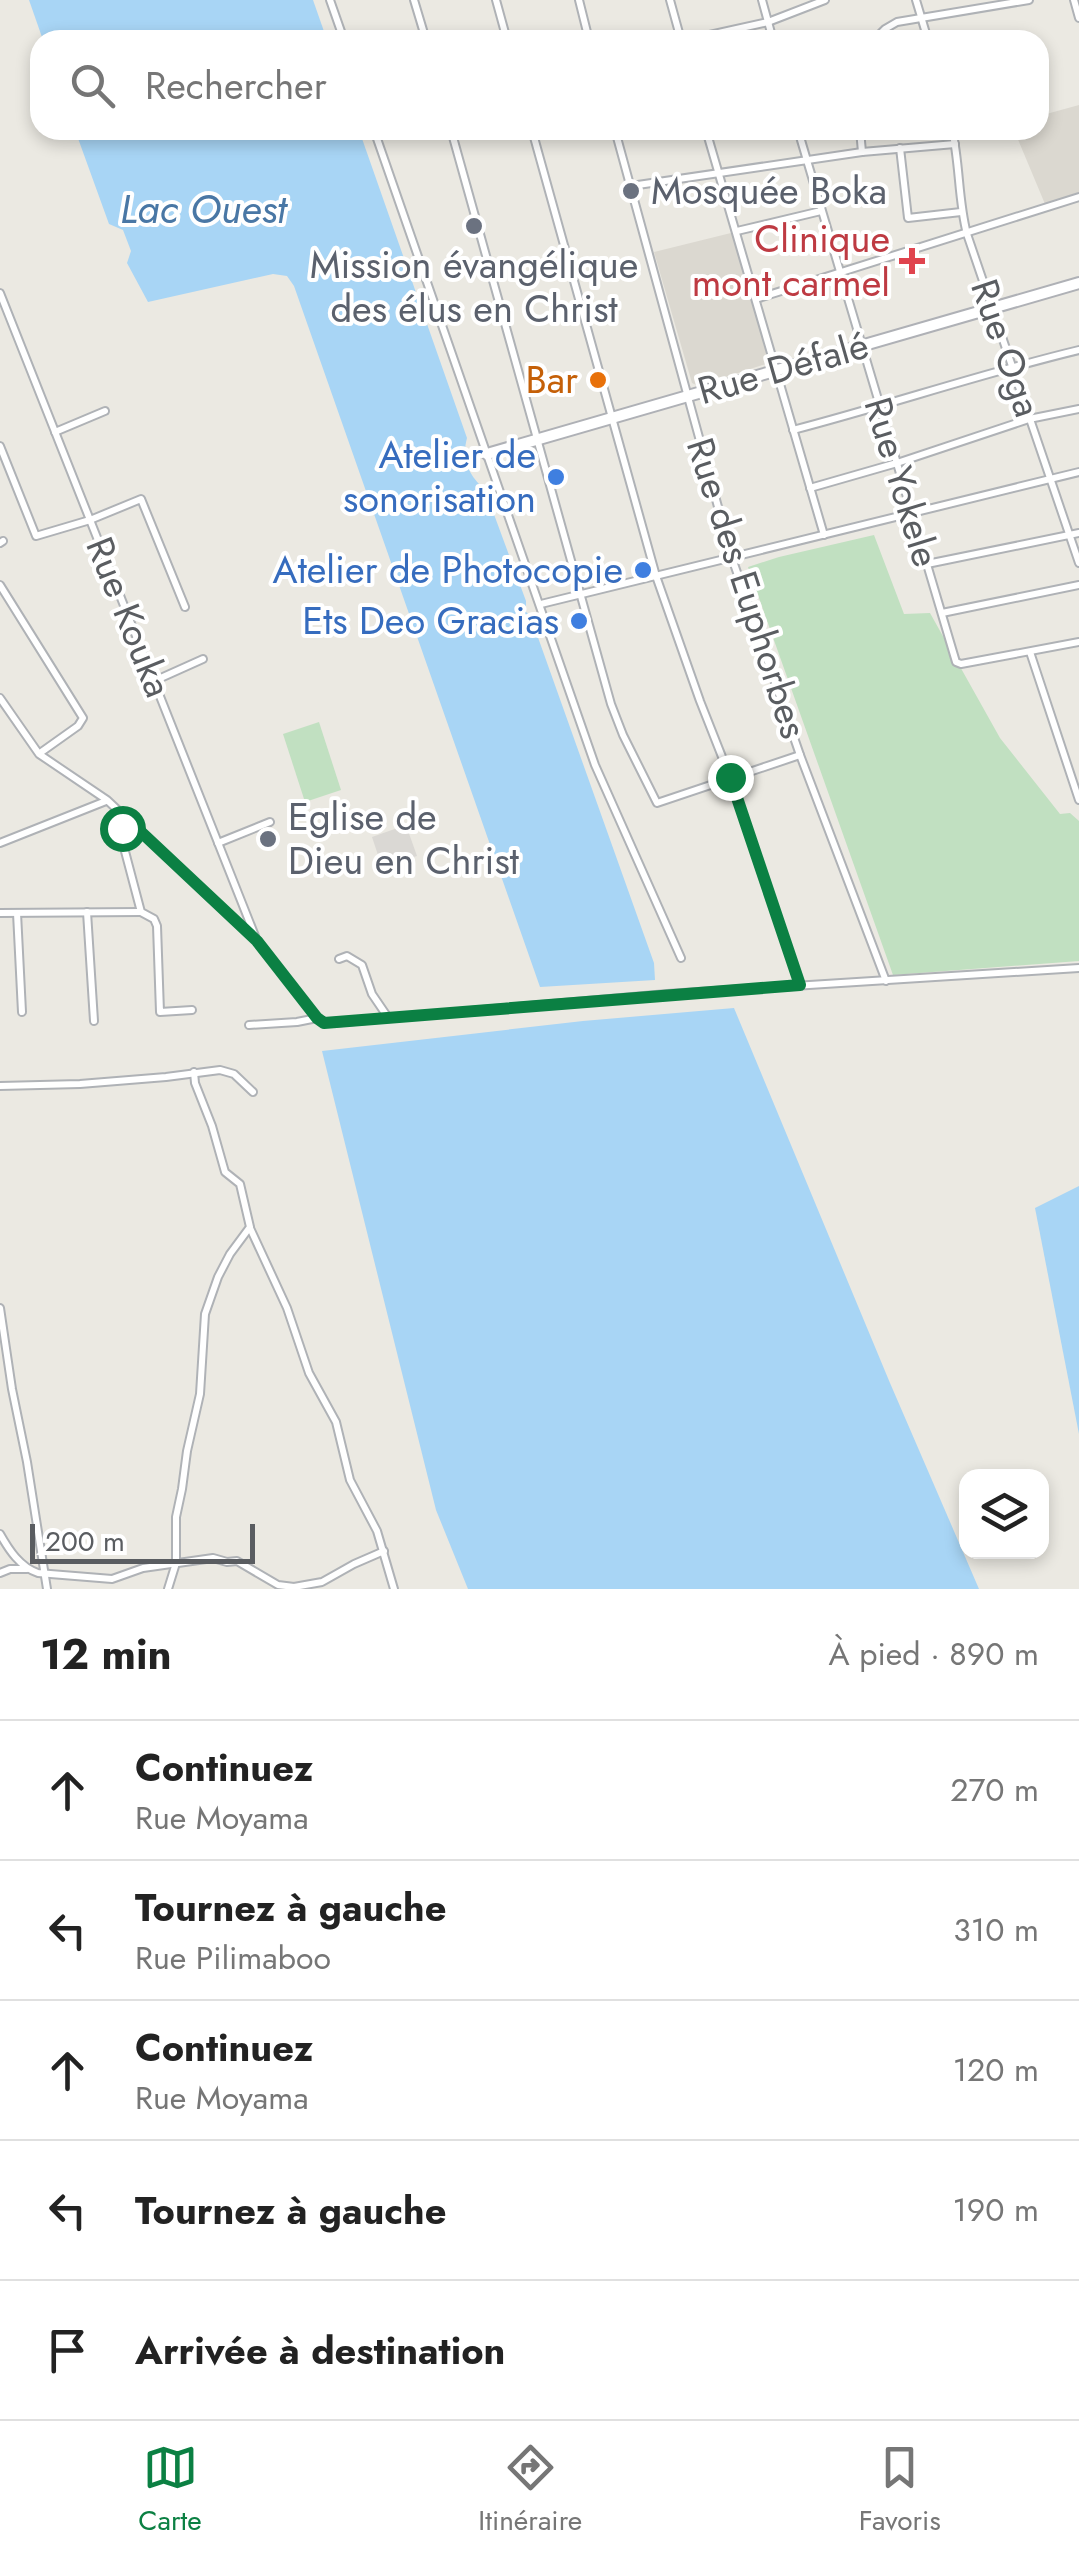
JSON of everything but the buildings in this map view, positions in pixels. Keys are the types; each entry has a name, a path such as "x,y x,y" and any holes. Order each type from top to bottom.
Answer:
{"street":[{"path":"330,0 340,30"},
{"path":"414,0 423,30"},
{"path":"496,0 504,30"},
{"path":"579,0 587,30"},
{"path":"670,0 680,30"},
{"path":"762,0 770,30"},
{"path":"731,30 768,22 826,0"},
{"path":"916,0 926,30"},
{"path":"885,30 922,16 1029,0"},
{"path":"1074,0 1079,18"},
{"path":"377,140 595,765 682,958"},
{"path":"454,140 615,717 657,803 800,755"},
{"path":"535,140 656,576 730,777 800,985"},
{"name":"Rue des Euphorbes","path":"618,140 732,558 800,755 886,980"},
{"path":"709,140 824,535"},
{"name":"Rue Yokele","path":"801,140 956,662 1030,652"},
{"path":"861,140 862,152"},
{"name":"Rue Oga","path":"954,140 966,234 1079,562"},
{"path":"631,186 862,152 955,144"},
{"path":"900,148 908,218 961,212"},
{"path":"756,299 1079,197"},
{"path":"737,231 821,211"},
{"name":"Rue Défalé","path":"487,454 1079,283"},
{"name":"Rue Kouka","path":"1,297 257,941"},
{"path":"793,430 1079,350"},
{"path":"810,488 1029,420 1079,409"},
{"path":"55,432 106,411"},
{"path":"0,446 34,535 90,520 141,499 185,607"},
{"path":"541,604 1079,472"},
{"path":"927,564 1079,533"},
{"path":"0,584 83,718 40,754"},
{"path":"942,613 1079,585"},
{"path":"1079,642 1030,652 1079,800"},
{"path":"154,680 203,660"},
{"path":"0,698 40,754 108,800 257,941 324,1023 668,994 1079,968"},
{"path":"0,720 10,713"},
{"path":"0,843 108,800"},
{"path":"124,816 122,836 141,912"},
{"path":"218,843 270,822"},
{"path":"86,912 94,1021"},
{"path":"0,913 141,912 154,918 160,1012 192,1010"},
{"path":"17,913 22,1012"},
{"path":"338,958 347,956 362,965 372,994 387,1016"},
{"path":"249,1024 317,1018"},
{"path":"0,1086 80,1084 220,1070 234,1074 253,1092"},
{"path":"194,1072 194,1083 225,1172 240,1184 250,1227 287,1308 309,1372 336,1422 350,1480 377,1530 394,1589"},
{"path":"168,1589 176,1563 176,1517 200,1394 205,1314 224,1266 250,1227"},
{"path":"0,1308 46,1589"},
{"path":"0,1534 26,1570"},
{"path":"0,1573 10,1569 112,1578 143,1568 213,1558 237,1561 279,1587 294,1587 322,1582 384,1551"}],"shaded area":[{"path":"1079,105 1079,192 1045,204 1018,140 1049,140 1049,113"},
{"path":"735,232 769,363 698,386 692,383 654,252"},
{"path":"406,825 417,856 382,867 372,837"}],"green space":[{"path":"874,535 904,614 930,613 1000,738 1060,814 1070,813 1079,821 1079,961 893,975 748,567"},
{"path":"319,722 341,790 305,802 283,734"}],"water":[{"path":"29,0 313,0 324,30 40,30"},
{"name":"Lac Ouest","path":"79,140 363,140 467,438 468,467 485,490 526,601 526,612 654,963 655,980 540,987 294,286 287,276 273,274 148,302 127,263 131,251 123,230 109,224"},
{"path":"734,1008 959,1543 959,1559 966,1559 979,1589 468,1589 436,1510 322,1051"},
{"path":"1079,1186 1079,1434 1035,1208"}],"place":[{"name":"Mosquée Boka","path":"631,191"},
{"name":"Mission évangélique des élus en Christ","path":"474,226"},
{"name":"Clinique mont carmel","path":"912,261"},
{"name":"Bar","path":"598,380"},
{"name":"Atelier de sonorisation","path":"556,477"},
{"name":"Atelier de Photocopie","path":"643,570"},
{"name":"Ets Deo Gracias","path":"579,621"},
{"name":"Eglise de Dieu en Christ","path":"268,839"}],"route":[{"path":"122,828 124,816 257,941 324,1023 800,985 730,777"}]}
